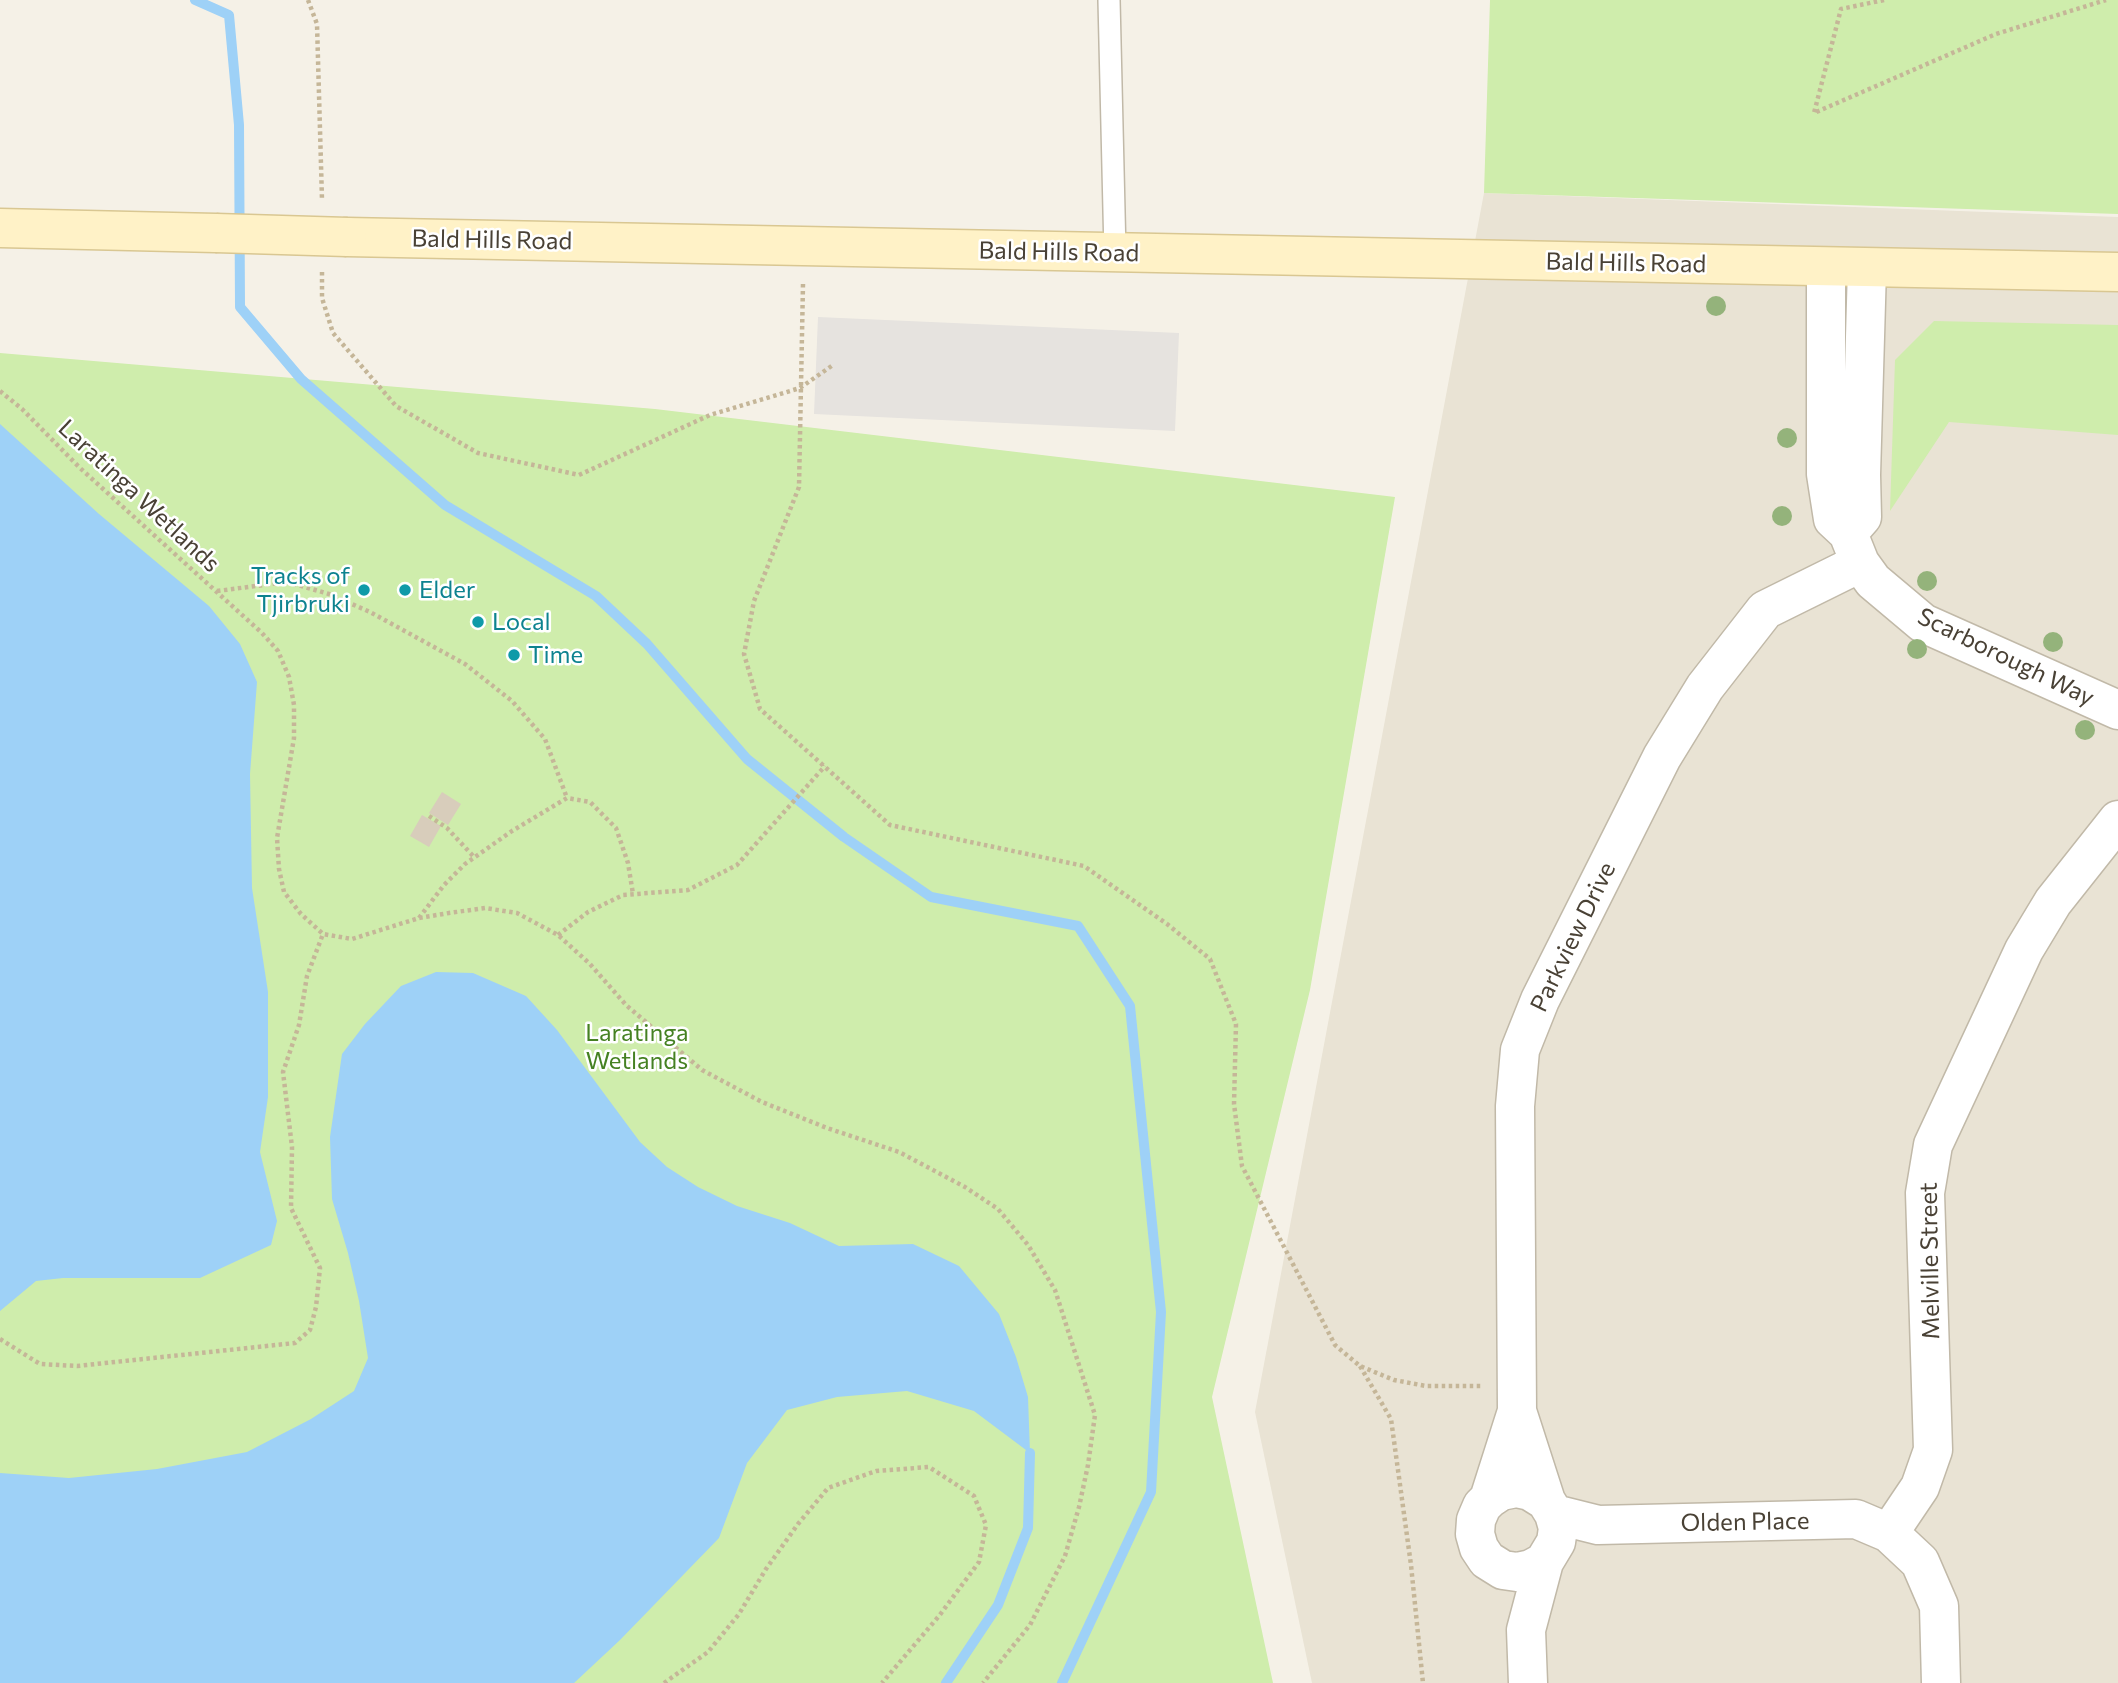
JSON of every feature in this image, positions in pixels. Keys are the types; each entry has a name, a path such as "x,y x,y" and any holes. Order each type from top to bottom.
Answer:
{"main road":[{"name":"Bald Hills Road","path":"0,228 2118,272"}],"street":[{"name":"Scarborough Way","path":"1826,267 1826,474 1833,519 1873,581 1923,623 2118,710"},
{"path":"1854,548 1862,517 1867,268"},
{"name":"Parkview Drive","path":"1489,1499 1517,1398 1514,1106 1520,1050 1540,1000 1662,757 1705,687 1765,610 1854,548"},
{"name":"Melville Street","path":"1889,1533 1920,1487 1933,1450 1925,1193 1933,1145 2024,950 2053,902 2118,820"},
{"name":"Parkview Drive","path":"1517,1398 1550,1508"},
{"path":"1526,1630 1479,1548 1475,1534 1476,1520 1482,1506 1501,1491 1516,1489 1530,1491 1550,1508 1558,1528 1556,1542 1547,1559 1526,1630 1528,1683"},
{"name":"Olden Place","path":"1550,1508 1598,1525 1856,1520 1889,1533"},
{"path":"1487,1560 1503,1570 1517,1572 1531,1569 1598,1525"},
{"path":"1889,1533 1920,1562 1938,1606 1941,1683"}],"lane":[{"path":"1108,0 1115,253"}],"path":[{"path":"308,0 317,24 322,204"},
{"path":"1884,0 1841,9 1814,113 1996,34 2106,0"},
{"path":"804,246 799,487 754,601 744,654 760,709 890,825 1084,866 1167,924 1210,959 1236,1024 1234,1104 1242,1166 1335,1345 1360,1366 1394,1380 1517,1398"},
{"path":"322,270 322,298 333,333 396,406 478,453 579,475 710,415 800,388 832,365"},
{"name":"Laratinga Wetlands","path":"0,391 22,409 80,468 262,633 278,652 289,677 294,705 294,738 277,838 279,869 284,892 301,914 323,933"},
{"path":"216,591 287,582 328,594 370,612 465,664 512,701 545,739 566,798"},
{"path":"558,935 587,912 623,895 688,891 737,865 825,766"},
{"path":"419,918 444,885 474,858 539,813 566,798 590,802 616,828 628,863 633,894"},
{"path":"429,816 447,828 474,858"},
{"path":"0,1339 40,1364 77,1366 295,1343 310,1330 316,1307 320,1268 291,1208 292,1147 283,1072 299,1025 307,976 323,933 352,939 419,918 485,908 517,913 558,935 590,964 626,1005 702,1070 762,1102 827,1128 899,1152 965,1187 998,1209 1028,1245 1055,1290 1095,1415 1088,1465 1065,1556 1030,1625 983,1683"},
{"path":"1360,1366 1391,1419 1411,1564 1423,1683"},
{"path":"663,1683 708,1652 739,1614 782,1546 828,1488 876,1471 929,1467 974,1496 986,1525 979,1562 939,1616 882,1683"}],"shaded area":[{"path":"1484,193 2118,217 2118,1683 1312,1683 1255,1412"},
{"path":"818,317 1179,333 1175,431 814,414"}],"green space":[{"path":"1490,0 2118,0 2118,214 1484,193"},
{"path":"1934,321 2118,325 2118,435 1949,422 1890,511 1895,360"},
{"name":"Laratinga Wetlands","path":"0,353 655,409 1395,497 1310,990 1212,1397 1273,1683 0,1683"}],"water":[{"path":"0,424 99,514 209,606 240,644 257,682 250,774 252,888 268,992 268,1097 260,1152 277,1221 271,1245 200,1278 63,1278 36,1281 0,1311"},
{"name":"Laratinga Wetlands","path":"436,972 473,973 526,996 557,1030 640,1142 667,1167 698,1187 737,1206 790,1223 839,1246 913,1244 959,1266 999,1314 1016,1357 1028,1397 1030,1453 974,1411 907,1391 837,1397 787,1410 747,1463 719,1538 620,1640 574,1683 0,1683 0,1473 69,1478 157,1469 247,1452 311,1419 354,1391 368,1358 359,1301 332,1199 330,1137 342,1054 365,1024 401,986"}],"building":[{"path":"442,792 461,804 448,825 429,813"},
{"path":"422,815 441,826 429,847 410,836"}],"waterway":[{"path":"195,0 229,15 239,125 240,307 301,379 445,505 596,596 647,644 747,759 844,837 931,897 1078,926 1130,1006 1161,1312 1151,1492 1062,1683"},
{"path":"946,1683 998,1605 1028,1528 1030,1453"}],"place":[{"name":"Tracks of Tjirbruki","path":"364,590"},
{"name":"Elder","path":"405,590"},
{"name":"Local","path":"478,622"},
{"name":"Time","path":"514,655"}]}
